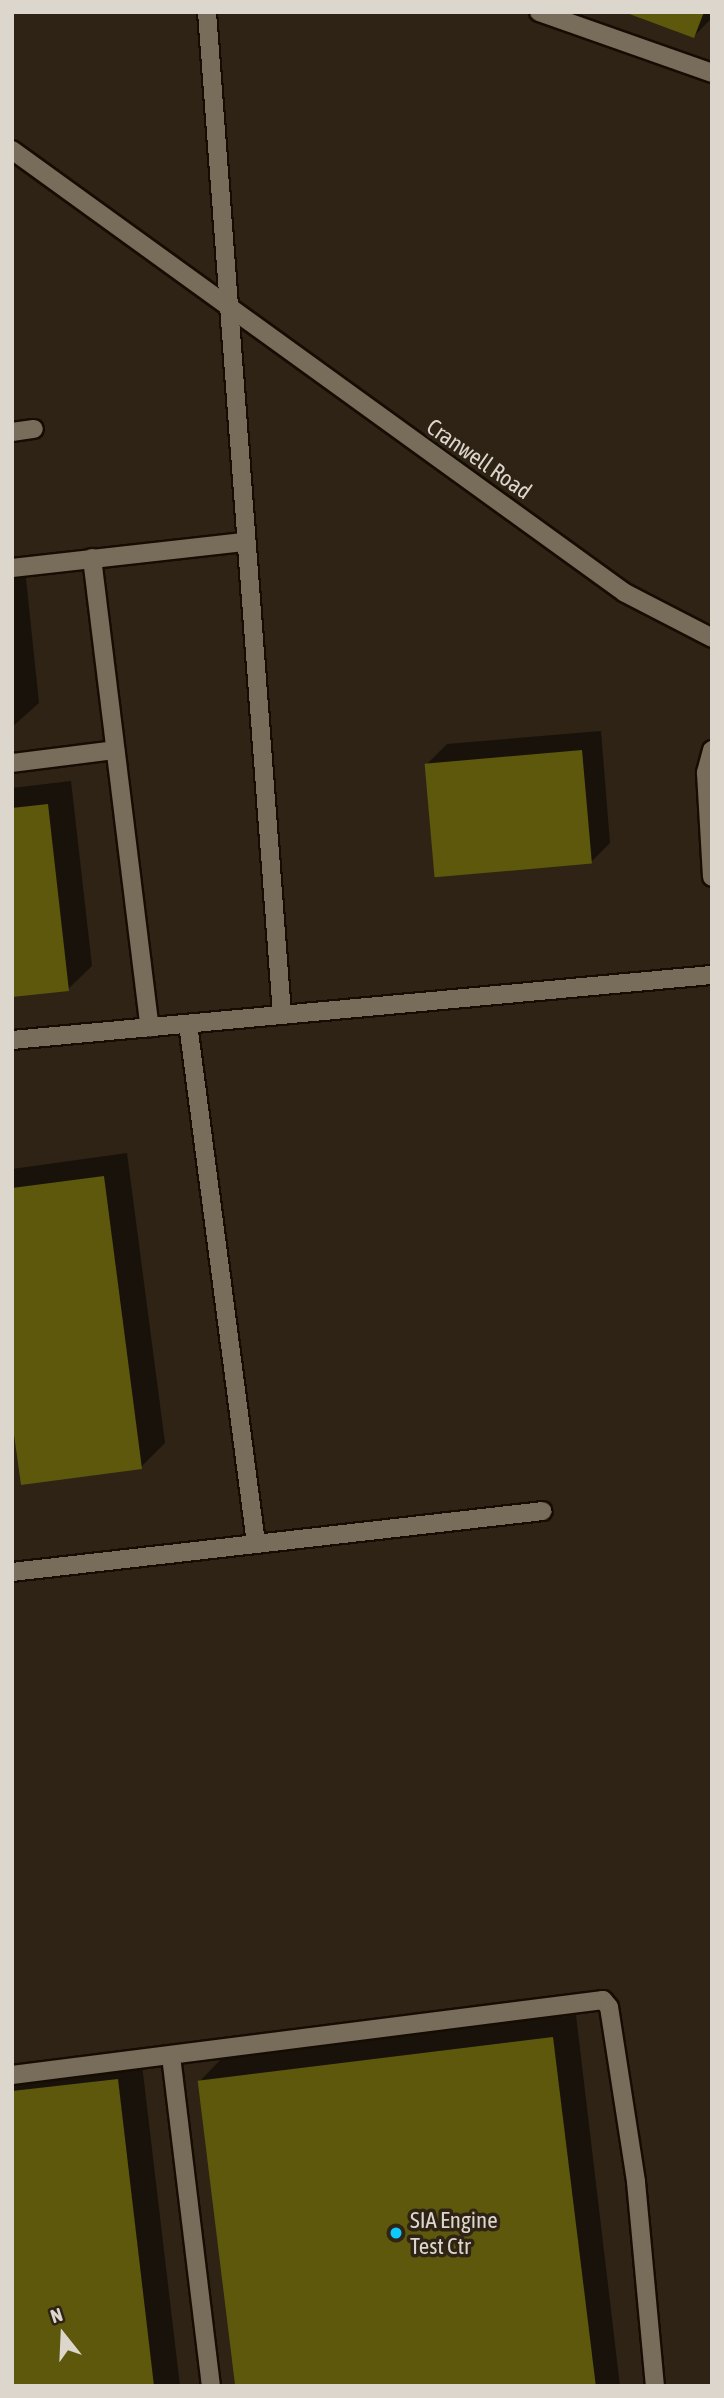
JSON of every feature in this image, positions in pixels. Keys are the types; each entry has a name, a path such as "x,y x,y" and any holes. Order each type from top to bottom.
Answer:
{"lane":[{"path":"207,12 225,308 282,1015"},
{"path":"539,12 712,73"},
{"name":"Cranwell Road","path":"12,150 225,308 625,593 712,638"},
{"path":"12,432 34,429"},
{"path":"12,568 244,542"},
{"path":"92,558 150,1027"},
{"path":"12,764 115,750"},
{"path":"712,750 706,773 712,877"},
{"path":"12,1040 712,975"},
{"path":"188,1024 256,1543"},
{"path":"12,1572 543,1511"},
{"path":"12,2075 603,2000 610,2007 636,2182 655,2386"},
{"path":"171,2056 211,2386"}],"building":[{"path":"624,12 704,12 694,38"},
{"path":"582,750 592,864 435,877 425,764"},
{"path":"48,804 69,991 12,997 12,808"},
{"path":"104,1176 142,1469 21,1485 12,1420 12,1188"},
{"name":"SIA Engine Test Ctr","path":"553,2037 596,2385 235,2386 198,2081"},
{"path":"118,2079 154,2386 12,2386 12,2091"}],"place":[{"name":"SIA Engine Test Ctr","path":"396,2233"}]}
